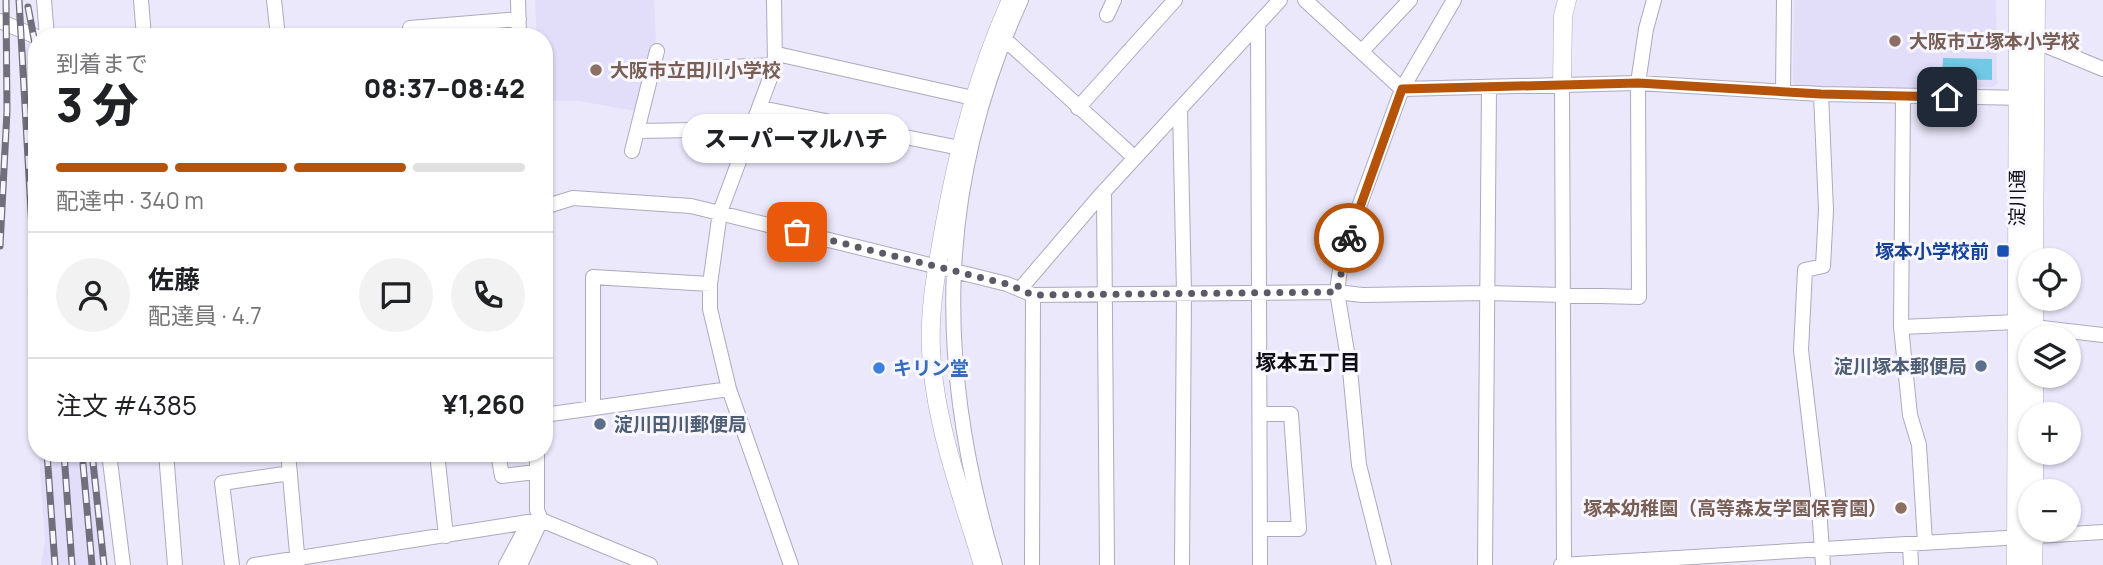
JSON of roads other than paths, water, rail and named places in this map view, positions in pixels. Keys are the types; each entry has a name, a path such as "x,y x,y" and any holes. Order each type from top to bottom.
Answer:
{"street":[{"path":"44,0 46,28"},
{"path":"141,0 143,28"},
{"path":"274,0 277,28"},
{"path":"518,0 519,28"},
{"path":"774,0 776,59 761,108 719,212 710,284 710,309 729,389 791,565"},
{"path":"983,565 944,431 933,373 931,308 944,270 1000,35 1011,0"},
{"path":"995,565 964,437 944,270 960,148 974,98 1000,35 1021,0"},
{"path":"1107,15 1114,0"},
{"path":"1078,108 1175,0"},
{"path":"1032,565 1027,291 1104,192 1280,0"},
{"path":"1305,0 1402,89 1638,83 1821,94 2036,98"},
{"path":"1362,51 1410,0"},
{"path":"1384,565 1359,465 1350,370 1337,292 1340,269 1356,215 1402,89 1454,0"},
{"path":"1567,0 1563,16 1562,85 1563,565 1823,558 1918,543 2016,537"},
{"path":"553,204 573,198 652,202 719,212 1027,291 1104,296 1184,292 1337,292 1362,295 1486,293 1639,296 1638,83 1646,29 1654,0"},
{"path":"1783,91 1784,0"},
{"name":"淀川通","path":"2018,0 2028,41 2036,98 2034,248"},
{"name":"淀川通","path":"2028,325 2017,98 2036,0"},
{"path":"410,28 519,19"},
{"path":"0,21 28,33"},
{"path":"1258,26 1260,565"},
{"path":"1000,35 1135,158"},
{"path":"2028,41 2103,69"},
{"path":"632,151 657,51"},
{"path":"652,70 776,59 974,98"},
{"path":"1485,565 1489,87"},
{"path":"1821,94 1826,210 1823,266 1805,270 1801,350 1823,558"},
{"path":"1903,97 1901,327 1910,415 1919,445 1918,543 1910,565"},
{"path":"761,108 960,148"},
{"path":"1180,110 1184,292 1182,565"},
{"path":"637,131 753,129"},
{"path":"1104,192 1107,565"},
{"path":"593,408 593,277 710,284"},
{"path":"1901,327 2018,329"},
{"path":"2081,333 2103,335"},
{"name":"淀川通","path":"2016,565 2025,388"},
{"path":"553,414 729,389"},
{"path":"1259,414 1291,414 1299,529 1260,529"},
{"path":"110,462 122,565"},
{"path":"167,462 175,565"},
{"path":"289,462 298,562"},
{"path":"438,462 446,536"},
{"path":"500,462 502,476 536,472"},
{"path":"520,565 537,510 537,462"},
{"path":"232,565 222,483 290,473"},
{"path":"506,565 535,521"},
{"path":"254,565 298,562 535,521 650,565"},
{"path":"2081,532 2103,532"},
{"path":"2033,565 2034,542"}],"water":[{"path":"1943,58 1992,59 1992,80 1942,79"}],"railway":[{"path":"0,246 7,111 6,0"},
{"path":"19,0 28,158"},
{"path":"28,7 32,28"},
{"path":"48,462 55,565"},
{"path":"65,462 72,565"},
{"path":"93,462 104,565"},
{"path":"83,464 92,565"}],"place":[{"name":"大阪市立塚本小学校","path":"1895,41"},
{"name":"大阪市立田川小学校","path":"596,70"},
{"name":"スーパーマルハチ","path":"797,232"},
{"name":"塚本小学校前","path":"2003,251"},
{"name":"淀川塚本郵便局","path":"1981,366"},
{"name":"キリン堂","path":"879,368"},
{"name":"淀川田川郵便局","path":"600,424"},
{"name":"塚本幼稚園（高等森友学園保育園）","path":"1901,508"}],"district":[{"name":"塚本五丁目","path":"1308,363"}]}
